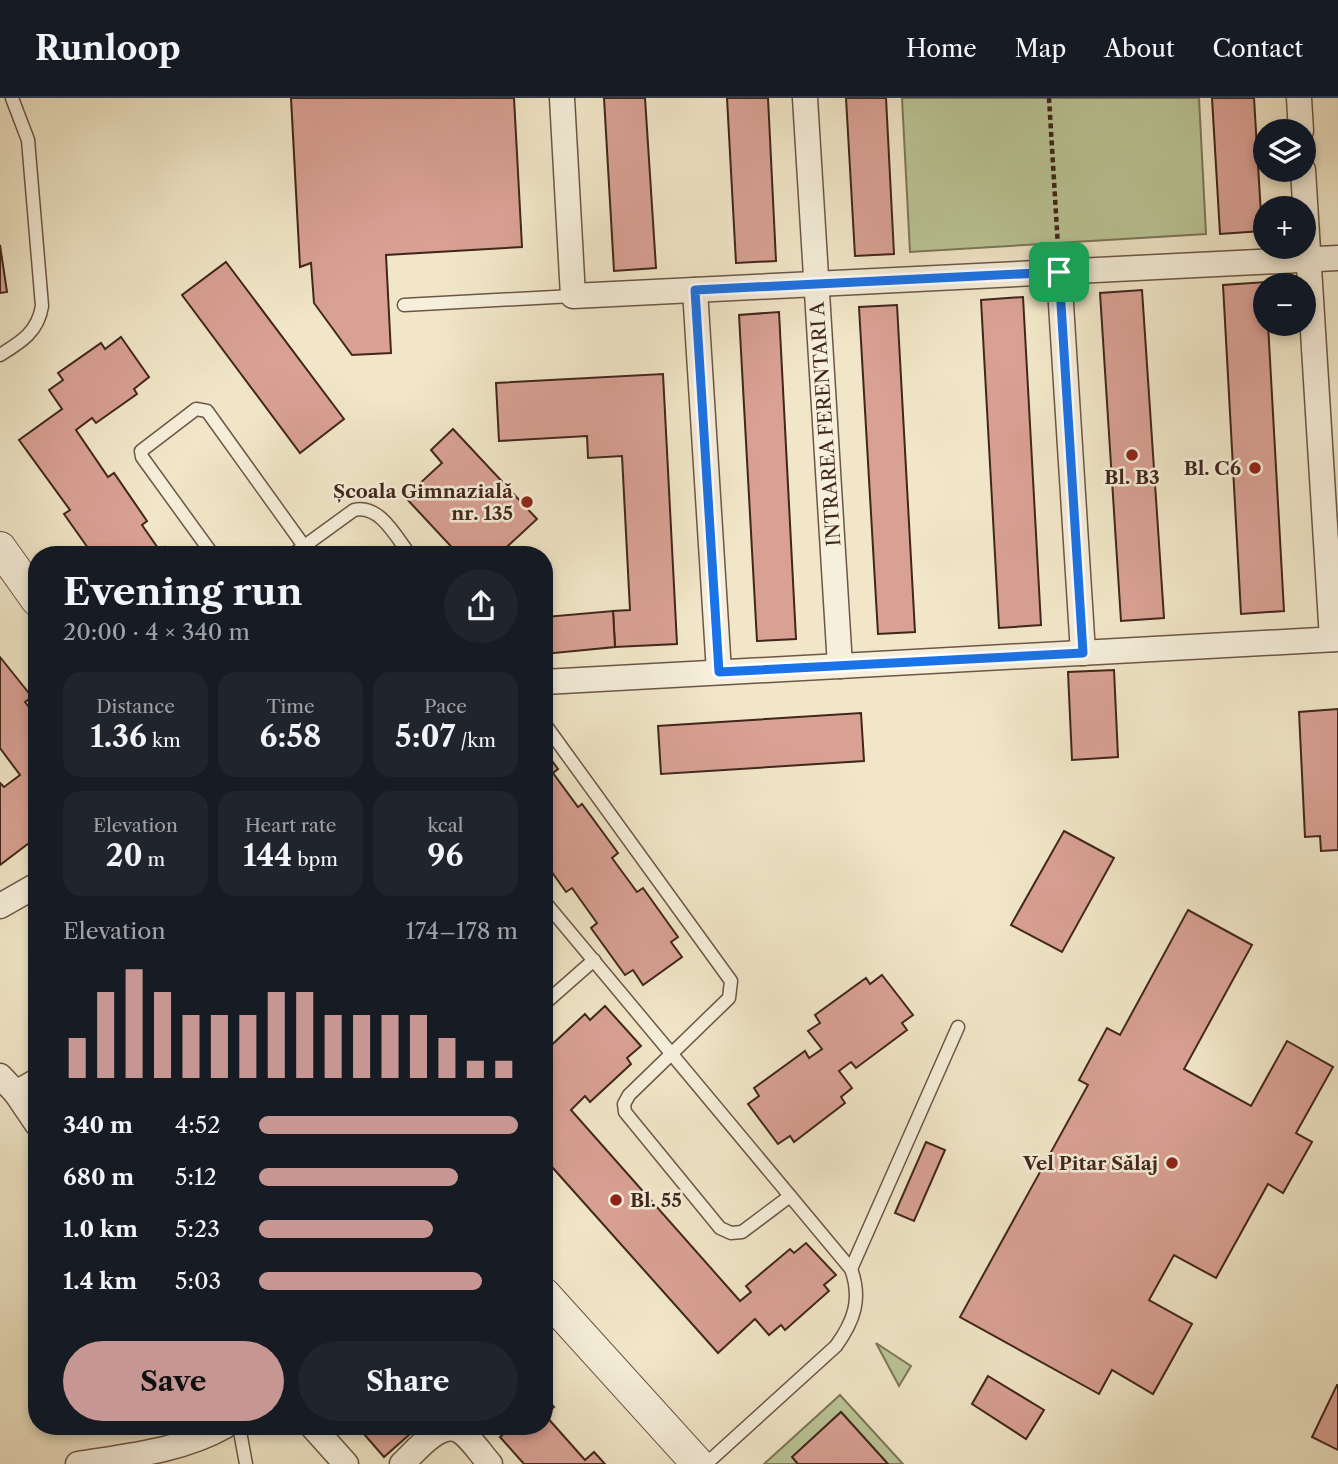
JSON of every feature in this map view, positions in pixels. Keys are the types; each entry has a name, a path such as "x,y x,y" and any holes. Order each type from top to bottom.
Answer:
{"street":[{"path":"553,681 1335,639 1309,259 573,296 562,98"},
{"name":"INTRAREA FERENTARI A","path":"805,98 840,666"},
{"path":"1299,98 1300,119"},
{"path":"1316,259 1338,258"},
{"path":"1059,272 1083,653"},
{"path":"695,290 719,672"},
{"path":"0,548 28,587"},
{"path":"1,907 28,890"},
{"path":"18,1084 28,1105"},
{"path":"553,1304 698,1464"},
{"path":"78,1464 151,1452 186,1453 212,1435"},
{"path":"320,1435 346,1464"},
{"path":"401,1464 435,1435"},
{"path":"463,1435 490,1464"}],"lane":[{"path":"0,355 25,340 35,328 42,306 28,140 12,98"},
{"path":"404,305 573,296"},
{"path":"206,546 142,457 141,451 201,408 207,411 304,546 354,510 361,508 376,513 403,546"},
{"path":"553,735 731,981 729,998 629,1095 624,1104 625,1112 720,1228 731,1233 742,1231 790,1196"},
{"path":"553,912 851,1269 857,1293 856,1307 836,1346 706,1464"},
{"path":"553,996 594,960"},
{"path":"851,1269 958,1027"},
{"path":"241,1435 246,1464"}],"path":[{"path":"1049,98 1059,272"}],"green space":[{"path":"902,98 1199,98 1206,234 910,252"},
{"path":"876,1343 911,1366 899,1386"},
{"path":"840,1395 903,1464 888,1464 841,1412 792,1457 798,1464 764,1464"}],"building":[{"path":"291,98 514,98 522,247 386,255 391,353 352,355 314,303 311,263 300,267"},
{"path":"604,98 645,98 656,268 614,271"},
{"path":"727,98 768,98 776,261 736,263"},
{"path":"846,98 886,98 894,254 855,256"},
{"path":"1212,98 1254,98 1253,182 1259,182 1260,196 1253,196 1253,232 1220,234"},
{"path":"0,245 7,292 0,293"},
{"path":"226,262 344,419 300,453 182,295"},
{"name":"Bl. C6","path":"1253,283 1253,336 1269,336 1284,611 1241,614 1223,285"},
{"name":"Bl. B3","path":"1142,290 1164,618 1121,621 1100,293"},
{"path":"1023,297 1041,625 999,628 981,300"},
{"path":"897,305 915,632 878,634 859,307"},
{"path":"779,312 796,639 757,641 739,315"},
{"path":"121,337 149,377 134,389 137,394 96,423 92,418 76,430 108,477 114,473 147,521 142,525 157,546 87,546 64,514 70,510 19,440 62,409 49,390 63,380 58,373 101,343 105,349"},
{"path":"663,374 677,644 615,647 613,611 630,610 622,456 588,458 587,436 499,441 496,383"},
{"path":"453,429 537,519 508,546 451,546 405,497 442,463 431,450"},
{"path":"613,611 615,647 553,653 553,616"},
{"path":"0,657 28,692 28,700 25,702 28,706 28,844 0,865 0,783 4,787 20,775 0,748"},
{"path":"1114,670 1118,757 1072,760 1068,672"},
{"path":"1338,709 1338,850 1321,851 1320,836 1305,837 1299,712"},
{"path":"861,713 864,761 661,774 658,726"},
{"path":"553,773 578,807 582,804 618,853 612,858 637,892 643,888 678,937 671,942 682,957 643,985 633,970 625,975 591,928 597,923 572,888 566,892 553,874"},
{"path":"1064,831 1114,858 1062,952 1011,925"},
{"name":"Vel Pitar Sălaj","path":"1188,910 1252,945 1184,1069 1251,1106 1287,1041 1333,1067 1296,1133 1312,1142 1283,1193 1268,1184 1216,1278 1174,1255 1149,1300 1192,1324 1153,1394 1112,1370 1099,1394 960,1317 1088,1085 1079,1080 1107,1028 1120,1035"},
{"path":"882,975 913,1015 902,1023 907,1030 856,1068 851,1062 839,1071 852,1088 841,1097 845,1103 794,1142 790,1136 778,1144 748,1104 759,1096 754,1088 805,1051 809,1058 822,1049 808,1031 820,1023 815,1015 866,978 870,984"},
{"name":"Bl. 55","path":"605,1006 641,1046 627,1058 631,1064 590,1102 585,1096 571,1110 740,1301 751,1292 746,1286 790,1249 794,1253 806,1243 836,1275 824,1285 829,1291 785,1330 781,1325 769,1335 755,1319 718,1353 553,1168 553,1044 585,1014 590,1020"},
{"path":"926,1142 945,1150 914,1221 895,1213"},
{"path":"988,1376 1044,1410 1026,1439 972,1404"},
{"path":"1338,1385 1338,1450 1312,1437"},
{"path":"841,1412 888,1464 798,1464 792,1457"},
{"path":"553,1424 585,1460 594,1452 605,1464 524,1464 500,1437 553,1435"},
{"path":"365,1435 409,1435 384,1457"}],"place":[{"name":"Bl. B3","path":"1132,455"},
{"name":"Bl. C6","path":"1255,468"},
{"name":"Școala Gimnazială nr. 135","path":"527,502"},
{"name":"Vel Pitar Sălaj","path":"1172,1163"},
{"name":"Bl. 55","path":"616,1200"}],"route":[{"path":"1059,272 1083,653 719,672 695,290 1059,272"}]}
